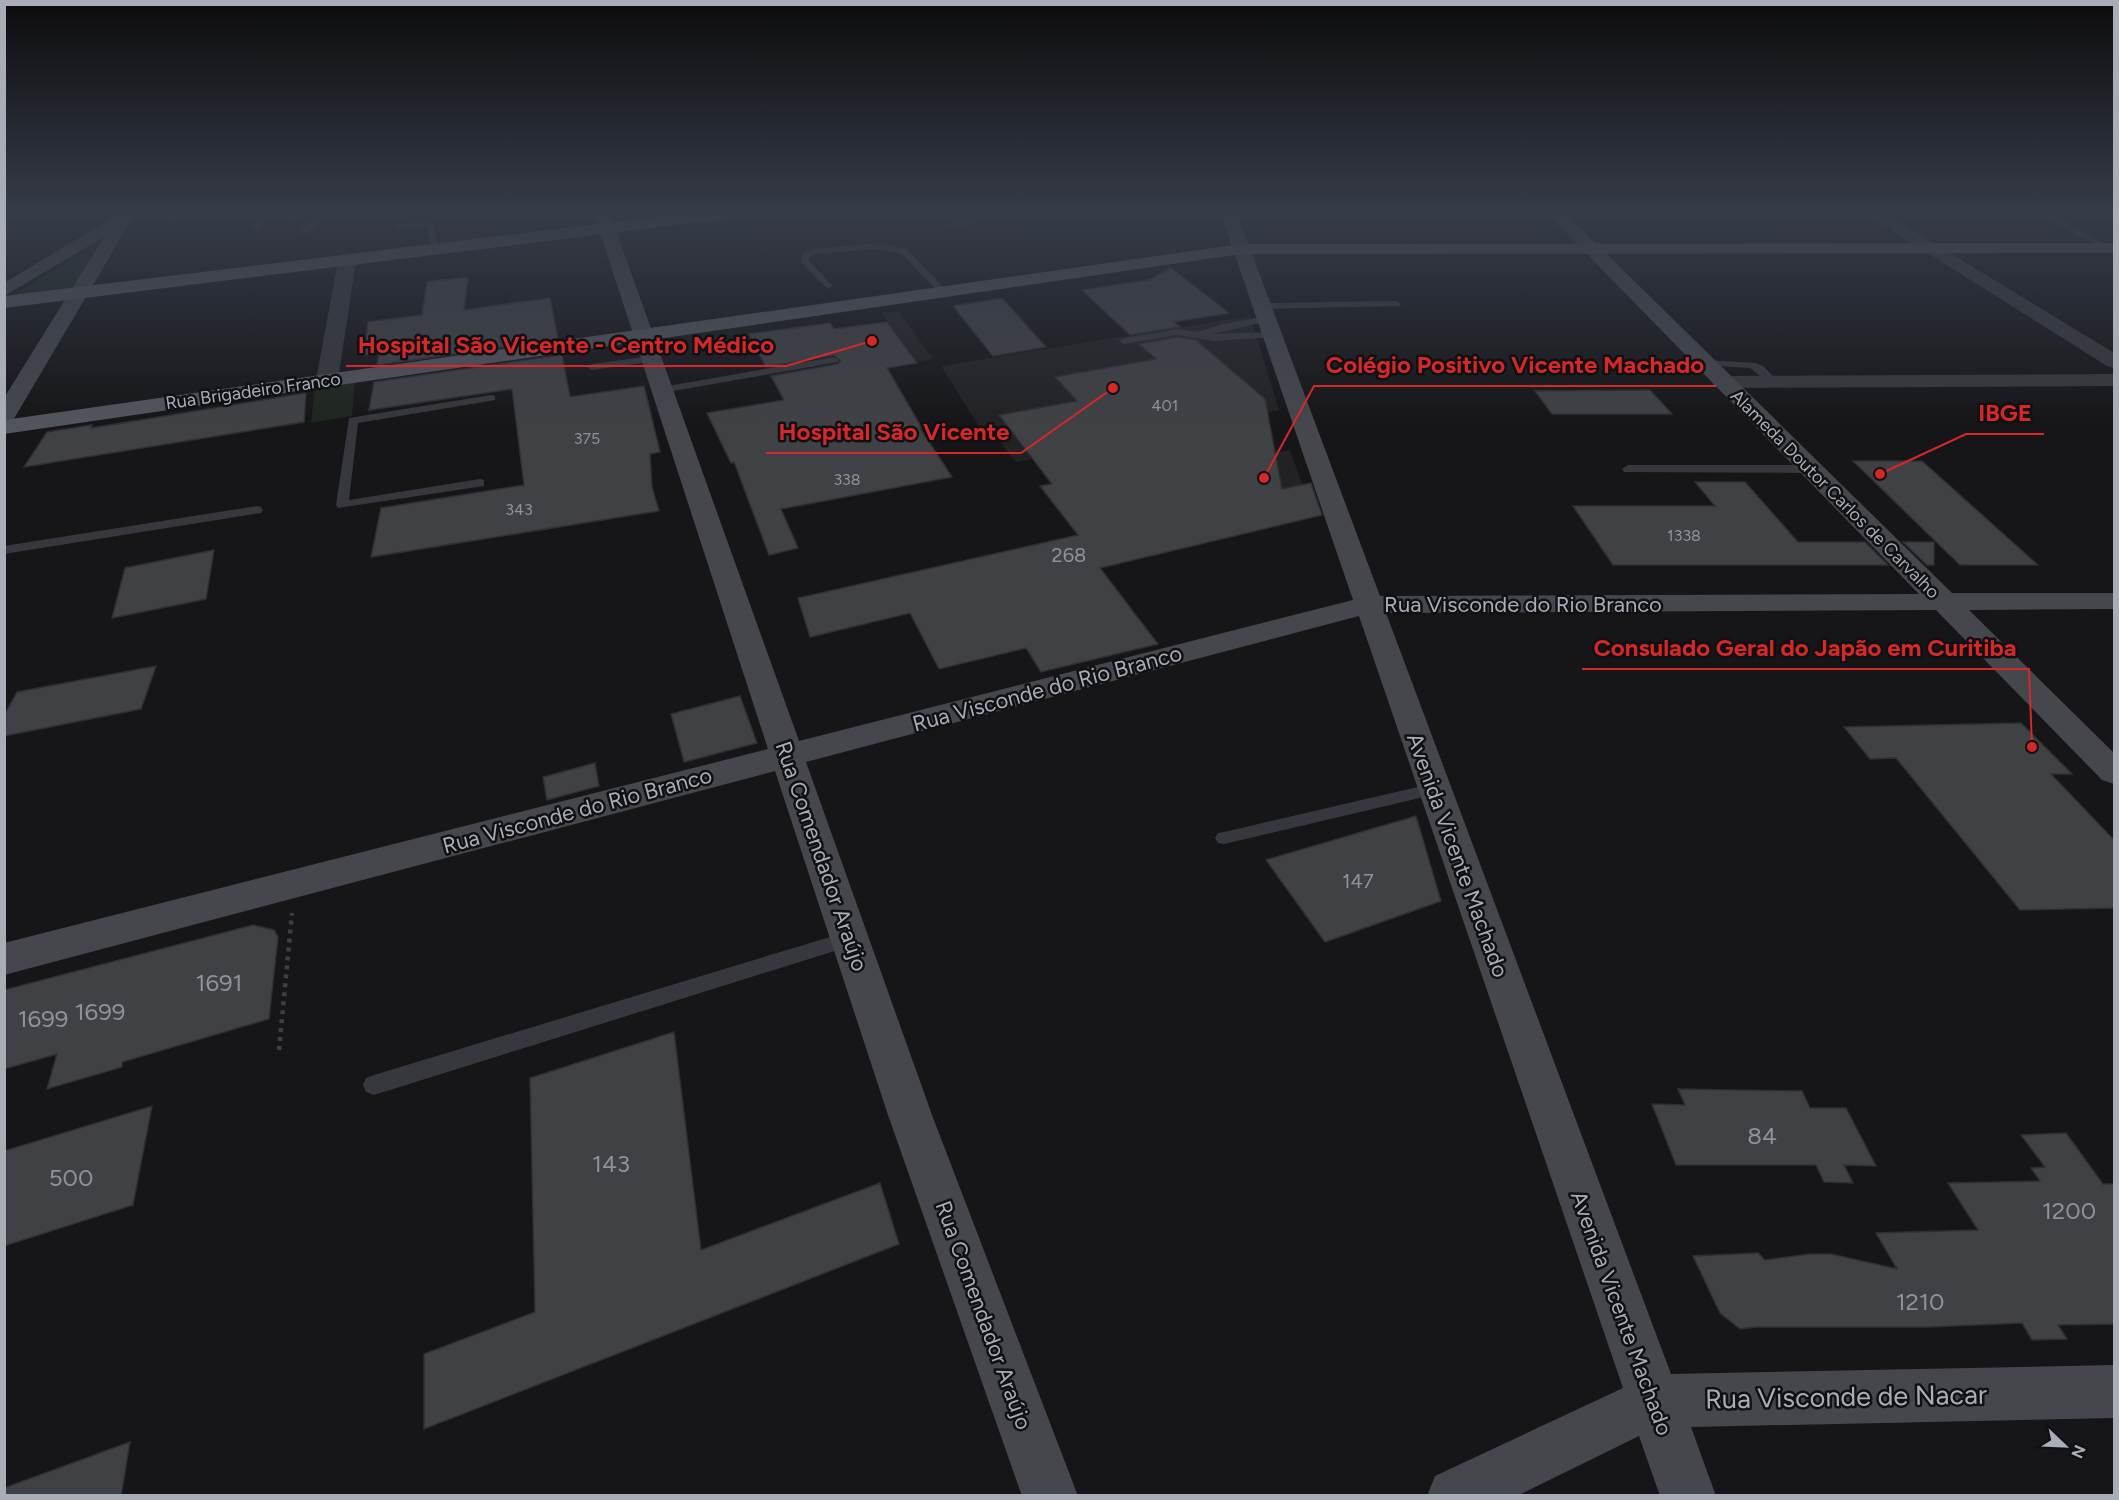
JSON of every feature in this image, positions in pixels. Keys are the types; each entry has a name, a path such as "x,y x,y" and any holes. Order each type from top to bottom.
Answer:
{"main road":[{"path":"4,302 155,284"},
{"name":"Rua Brigadeiro Franco","path":"4,427 327,380 652,361 943,292 998,284"}],"street":[{"path":"4,417 86,284"},
{"path":"327,380 343,284"},
{"name":"Rua Comendador Araújo","path":"625,284 910,1114 1050,1496"},
{"name":"Avenida Vicente Machado","path":"1254,284 1688,1496"},
{"name":"Alameda Doutor Carlos de Carvalho","path":"1626,284 2115,772"},
{"path":"1988,284 2115,362"},
{"path":"1723,382 2115,380"},
{"name":"Rua Visconde do Rio Branco","path":"4,959 1368,605 2115,601"},
{"name":"Rua Visconde de Nacar","path":"1455,1496 1654,1401 2115,1392"}],"lane":[{"path":"935,284 943,292"},
{"path":"1199,336 1208,330 1223,327 1396,304"},
{"path":"1124,341 1178,332 1214,338 1267,320"},
{"path":"592,367 652,361 834,360"},
{"path":"1705,363 1752,365 1759,368 1773,381"},
{"path":"480,483 342,505 354,420 491,398"},
{"path":"1628,469 1810,469"},
{"path":"4,550 257,510"},
{"path":"1224,838 1435,789"},
{"path":"374,1085 850,939"}],"path":[{"path":"279,1050 295,884"}],"shaded area":[{"path":"31,284 76,284 73,290 8,298"},
{"path":"898,311 933,359 917,362 882,313"},
{"path":"1250,316 1279,410 1016,462 991,431 983,433 941,366"},
{"path":"355,380 352,416 311,423 315,386"},
{"path":"1290,450 1305,492 1257,504 1211,464"}],"building":[{"path":"427,284 467,284 464,310 550,298 558,339 377,365 379,353 364,355 368,322 422,315"},
{"path":"1122,284 1192,284 1229,313 1174,322 1180,327 1130,335 1082,290"},
{"path":"1003,299 1046,347 993,356 953,306"},
{"path":"887,322 917,363 887,368 922,428 920,428 952,477 781,509 798,548 769,555 734,462 731,463 707,413 784,400 771,376 838,364 841,361 834,355 766,367 749,334 830,323 834,329"},
{"path":"1178,337 1196,340 1265,399 1282,489 1311,483 1322,515 1100,568 1158,644 1041,672 1026,648 939,669 910,613 810,637 798,598 1078,535 1040,486 1052,484 999,415 1077,401 1055,377 1156,359 1139,344"},
{"path":"562,355 570,397 644,386 660,452 650,454 652,487 659,511 371,557 381,508 524,485 512,389 369,410 374,382"},
{"path":"1650,390 1672,414 1552,414 1535,391"},
{"path":"306,393 304,422 24,467 47,432 92,425 91,428"},
{"path":"1853,461 1922,461 2038,565 1960,565"},
{"path":"1695,482 1745,482 1798,542 1865,542 1888,565 1613,565 1573,506 1715,506"},
{"path":"1903,542 1934,542 1934,565 1927,565"},
{"path":"214,550 206,599 112,618 125,568"},
{"path":"156,666 141,709 4,736 4,716 17,692"},
{"path":"740,696 757,743 684,762 671,714"},
{"path":"2021,723 2072,774 2051,774 2115,841 2115,908 2020,910 1896,758 1870,759 1844,727"},
{"path":"595,763 599,786 547,800 543,777"},
{"path":"1416,816 1441,901 1325,942 1266,860"},
{"path":"253,925 274,930 278,937 269,1019 122,1062 122,1067 47,1089 57,1054 4,1069 4,990"},
{"path":"674,1032 701,1250 880,1183 899,1244 424,1429 424,1354 535,1312 530,1078"},
{"path":"1678,1089 1802,1091 1810,1108 1846,1108 1876,1166 1844,1165 1853,1183 1824,1182 1816,1165 1676,1165 1652,1104 1685,1105"},
{"path":"152,1106 133,1205 4,1246 4,1151"},
{"path":"2066,1133 2103,1184 2115,1184 2115,1324 2058,1325 2067,1339 2032,1340 2022,1323 1930,1327 1756,1327 1740,1329 1720,1313 1693,1256 1758,1253 1765,1260 1810,1254 1831,1254 1897,1269 1876,1233 1978,1230 1948,1183 2040,1181 2031,1168 2045,1167 2021,1135"},
{"path":"130,1442 121,1496 4,1496 4,1488"}],"place":[{"name":"Hospital São Vicente - Centro Médico","path":"872,341"},
{"name":"Hospital São Vicente","path":"1113,388"},
{"name":"IBGE","path":"1880,474"},
{"name":"Colégio Positivo Vicente Machado","path":"1264,478"},
{"name":"Consulado Geral do Japão em Curitiba","path":"2032,747"}]}
